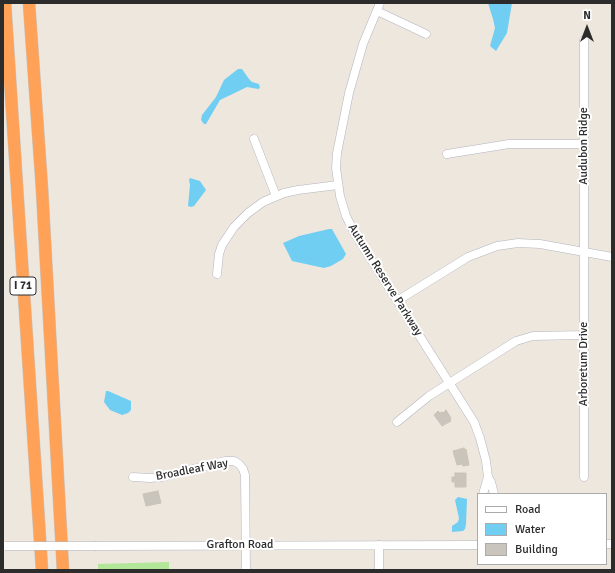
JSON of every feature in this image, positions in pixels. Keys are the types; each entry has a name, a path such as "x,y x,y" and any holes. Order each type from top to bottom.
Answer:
{"highway":[{"name":"I 71","path":"5,3 42,570"},
{"name":"I 71","path":"29,3 42,189 63,570"}],"street":[{"name":"Autumn Reserve Parkway","path":"380,3 359,56 349,93 337,153 338,185 343,208 351,227 468,412 478,432 485,455 488,477 494,493"},
{"path":"377,11 426,34"},
{"name":"Audubon Ridge","path":"584,40 584,252"},
{"path":"254,139 276,196"},
{"path":"447,154 509,144 584,144"},
{"path":"217,274 219,254 225,241 234,227 244,216 276,196 298,190 338,185"},
{"path":"397,301 463,259 491,248 507,244 531,243 612,256"},
{"name":"Arboretum Drive","path":"584,252 584,478"},
{"path":"397,422 419,403 449,382 521,338 533,336 584,335"},
{"name":"Broadleaf Way","path":"134,477 159,477 225,461 237,462 243,469 245,475 246,545"},
{"name":"Autumn Reserve Parkway","path":"483,493 488,477"},
{"path":"246,545 246,570"},
{"path":"379,545 379,570"},
{"name":"Grafton Road","path":"4,546 477,545"}],"green space":[{"path":"169,562 169,570 98,570 98,564"}],"water":[{"path":"488,3 512,3 507,33 496,51 490,46 495,28"},
{"path":"238,69 242,69 252,82 259,84 260,88 247,87 220,100 206,124 204,124 201,120 202,115 216,97 224,80"},
{"path":"190,178 200,181 206,190 194,206 191,207 188,206"},
{"path":"332,229 346,254 343,259 324,268 292,261 283,243 299,236"},
{"path":"106,391 131,401 131,410 122,415 110,410 104,402"},
{"path":"458,497 467,499 466,524 463,531 452,532 452,526 458,522 459,518 455,500"}],"building":[{"path":"446,410 451,418 451,421 442,426 434,415 438,411 443,413"},
{"path":"464,448 465,450 466,449 469,465 457,465 453,451"},
{"path":"455,473 466,473 466,487 455,487 455,482 452,482 452,477 455,477"},
{"path":"158,491 161,503 146,506 143,494"}]}
